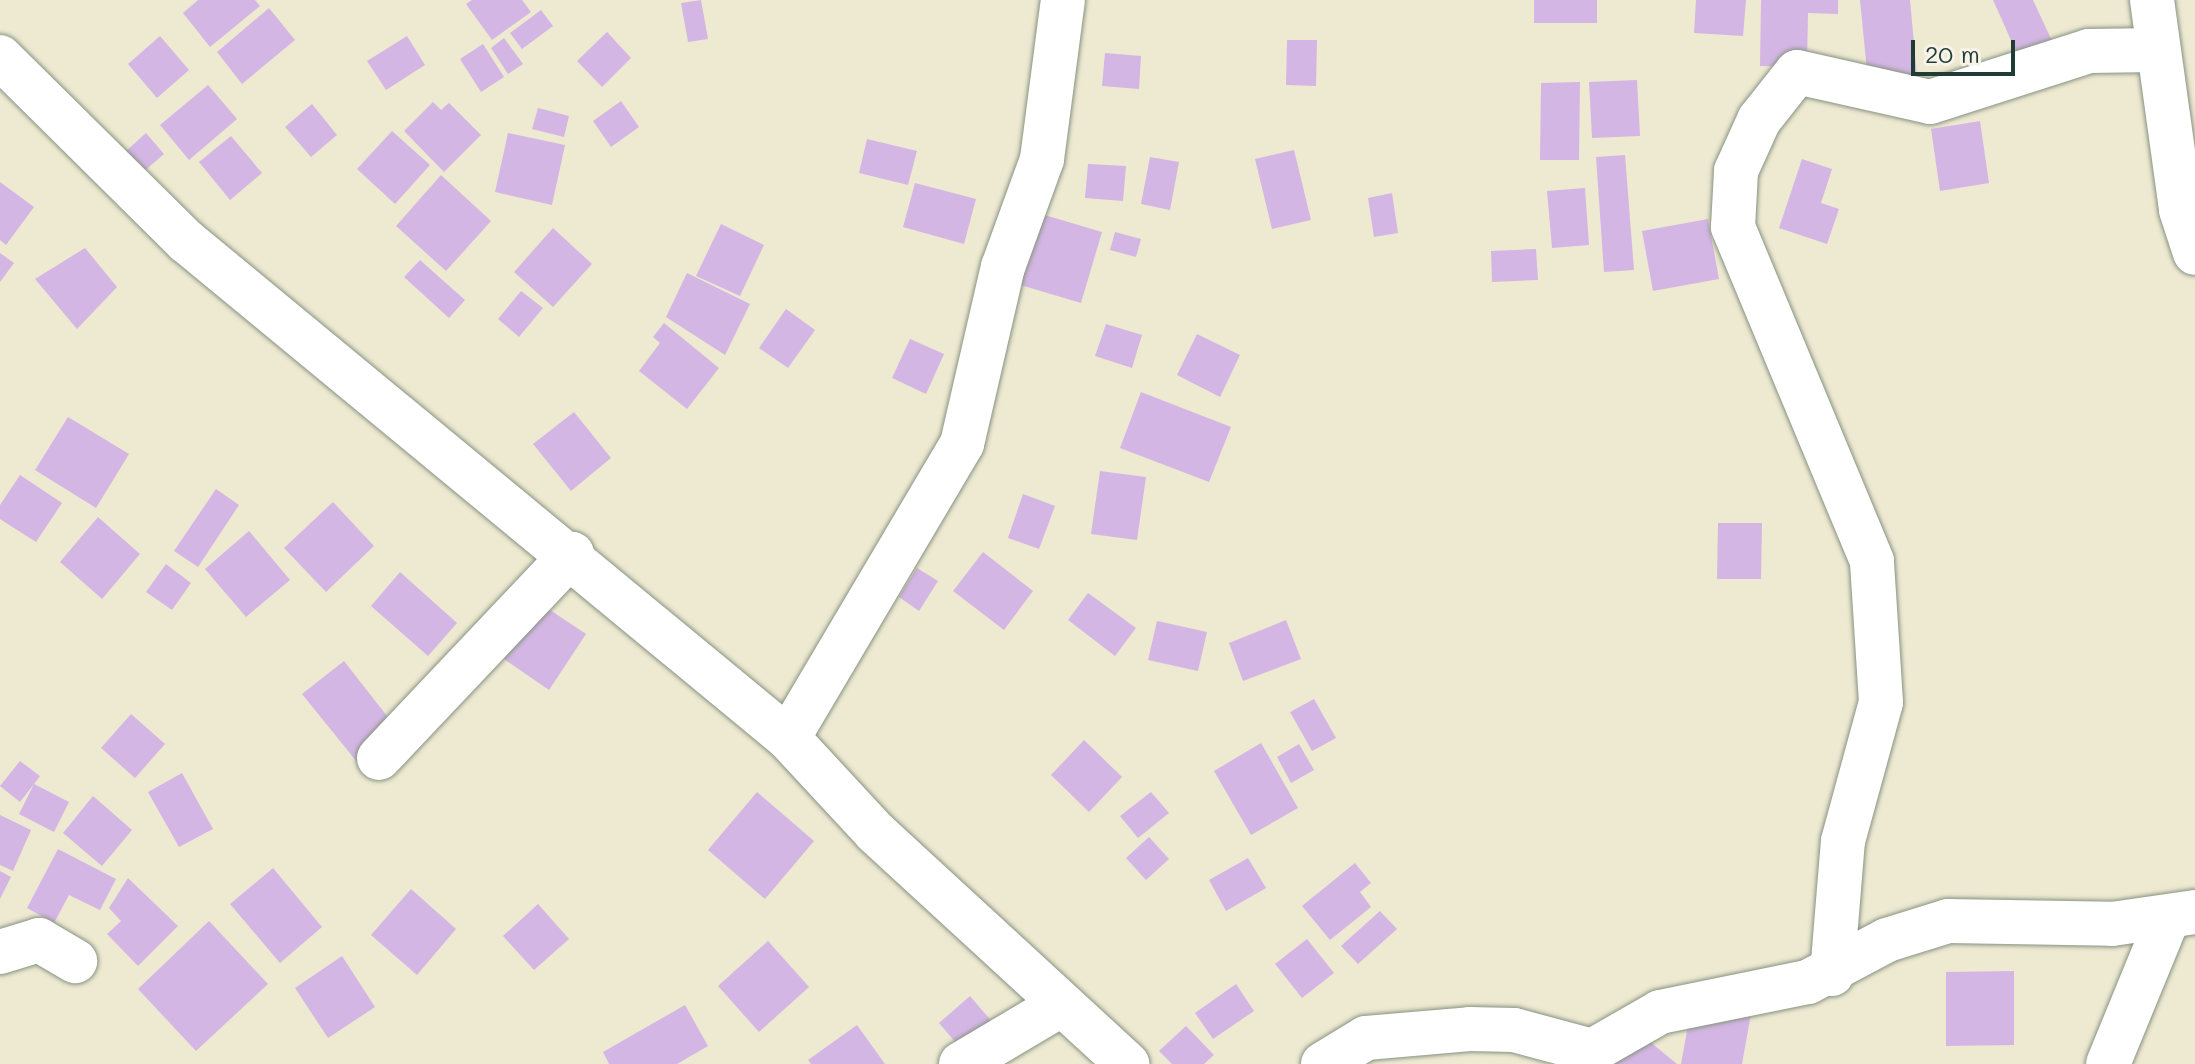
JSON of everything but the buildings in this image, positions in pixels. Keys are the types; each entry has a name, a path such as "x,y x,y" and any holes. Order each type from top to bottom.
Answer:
{"street":[{"path":"788,738 962,444 1003,267 1042,159 1063,0"},
{"path":"2152,0 2181,210 2195,253"},
{"path":"1832,974 1843,841 1881,702 1872,561 1733,227 1736,171 1759,120 1797,72 1930,102 2089,51 2158,50"},
{"path":"0,57 186,241 572,554 788,738 875,832 1127,1064"},
{"path":"379,758 572,554"},
{"path":"1323,1064 1366,1038 1470,1029 1514,1030 1592,1051 1660,1012 1832,974 1887,940 1948,921 2181,916 2108,1064"},
{"path":"0,952 39,940 75,961"},
{"path":"961,1064 1062,1004"}]}
